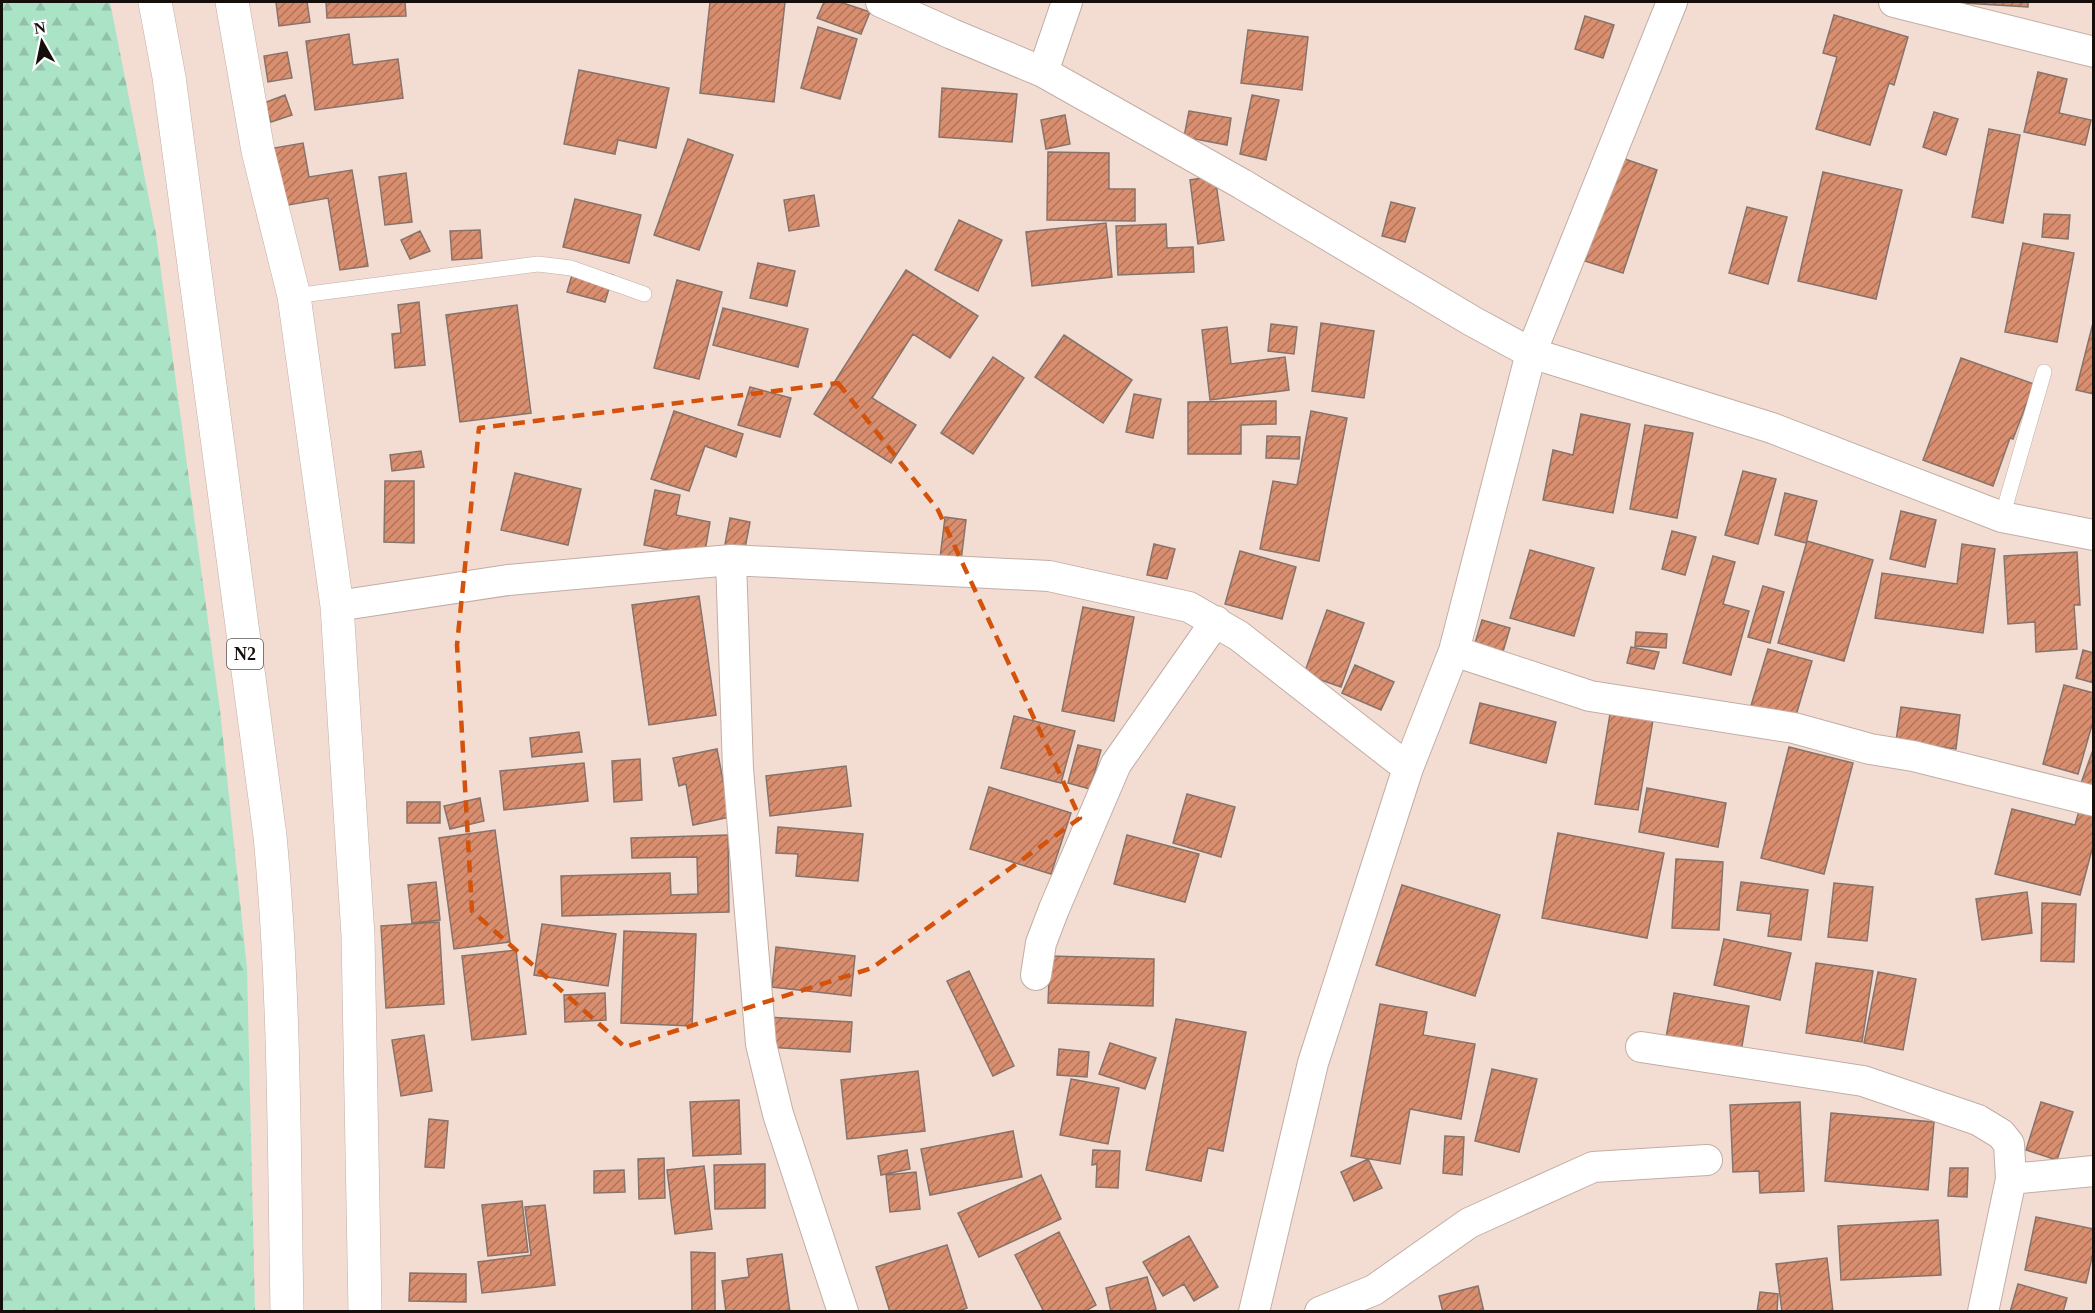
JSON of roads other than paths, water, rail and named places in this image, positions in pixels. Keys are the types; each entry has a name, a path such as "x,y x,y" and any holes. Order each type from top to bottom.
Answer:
{"main road":[{"name":"N2","path":"155,2 171,89 270,836 277,911 287,1311"},
{"path":"232,2 258,150 294,296 337,606 358,936 365,1311"}],"street":[{"path":"881,2 1043,72 1242,184 1472,321 1531,353 1772,428 2002,517 2094,535"},
{"path":"1043,72 1067,2"},
{"path":"1254,1311 1313,1063 1408,768 1454,651 1531,353 1672,2"},
{"path":"1894,2 2094,52"},
{"path":"337,606 508,580 731,560 1049,576 1189,608 1216,621 1239,636 1408,768"},
{"path":"731,560 738,769 761,1044 778,1114 843,1311"},
{"path":"1036,975 1041,943 1116,764 1216,621"},
{"path":"1454,651 1590,696 1794,728 1870,749 1913,756 2094,801"},
{"path":"1641,1047 1863,1082 1978,1120 2001,1134 2009,1144 2011,1179 1983,1311"},
{"path":"1320,1311 1376,1300 1469,1223 1593,1167 1707,1160"},
{"path":"2011,1179 2094,1171"}],"lane":[{"path":"294,296 538,264 571,268 644,294"},
{"path":"2002,517 2044,372"}]}
